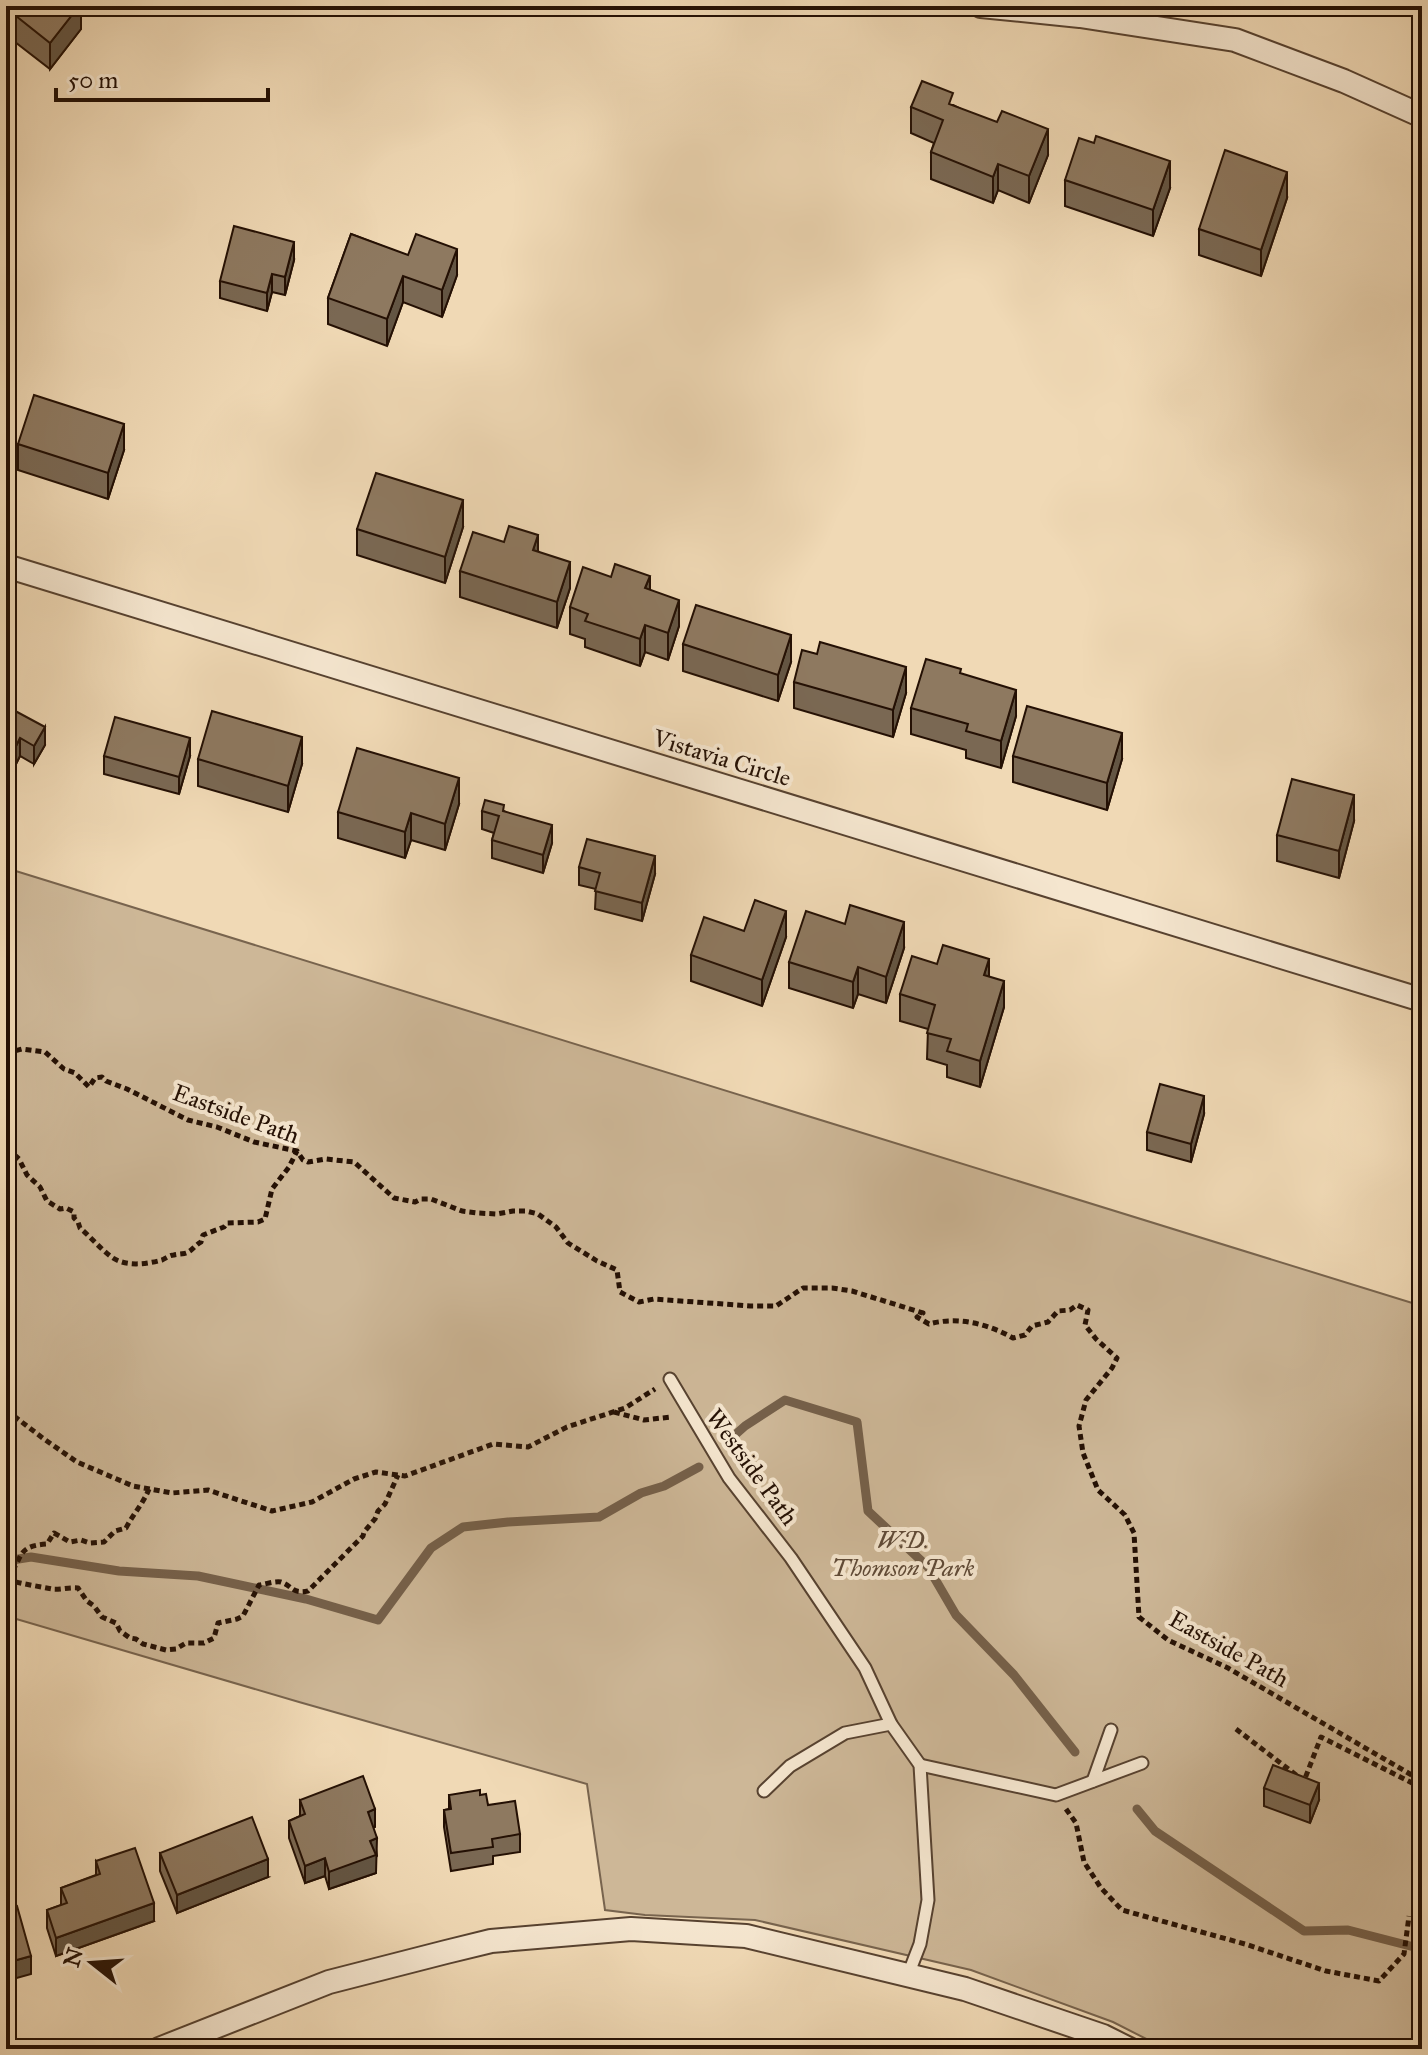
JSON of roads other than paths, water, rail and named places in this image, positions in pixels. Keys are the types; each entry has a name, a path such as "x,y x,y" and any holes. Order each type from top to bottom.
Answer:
{"street":[{"path":"981,6 1080,16 1235,40 1344,81 1422,116"},
{"name":"Vistavia Circle","path":"6,566 1422,1000"},
{"path":"159,2049 329,1982 491,1941 631,1929 746,1936 908,1975 965,1989 1103,2036 1129,2049"}],"lane":[{"name":"Westside Path","path":"670,1379 729,1478 791,1558 865,1668 891,1724 920,1765"},
{"path":"764,1791 790,1766 845,1733 891,1724"},
{"path":"1093,1781 1111,1730"},
{"path":"908,1975 920,1944 928,1900 920,1765 1056,1795 1142,1763"}],"waterway":[{"path":"736,1434 785,1400 857,1422 868,1511 928,1567 956,1615 1014,1675 1075,1752"},
{"path":"6,1561 31,1557 119,1571 198,1576 306,1599 378,1620 431,1548 463,1527 599,1517 641,1493 664,1486 699,1467"},
{"path":"1137,1809 1155,1831 1304,1931 1348,1930 1422,1949"}],"park label":[{"name":"W.D. Thomson Park","path":"903,1554"}]}
